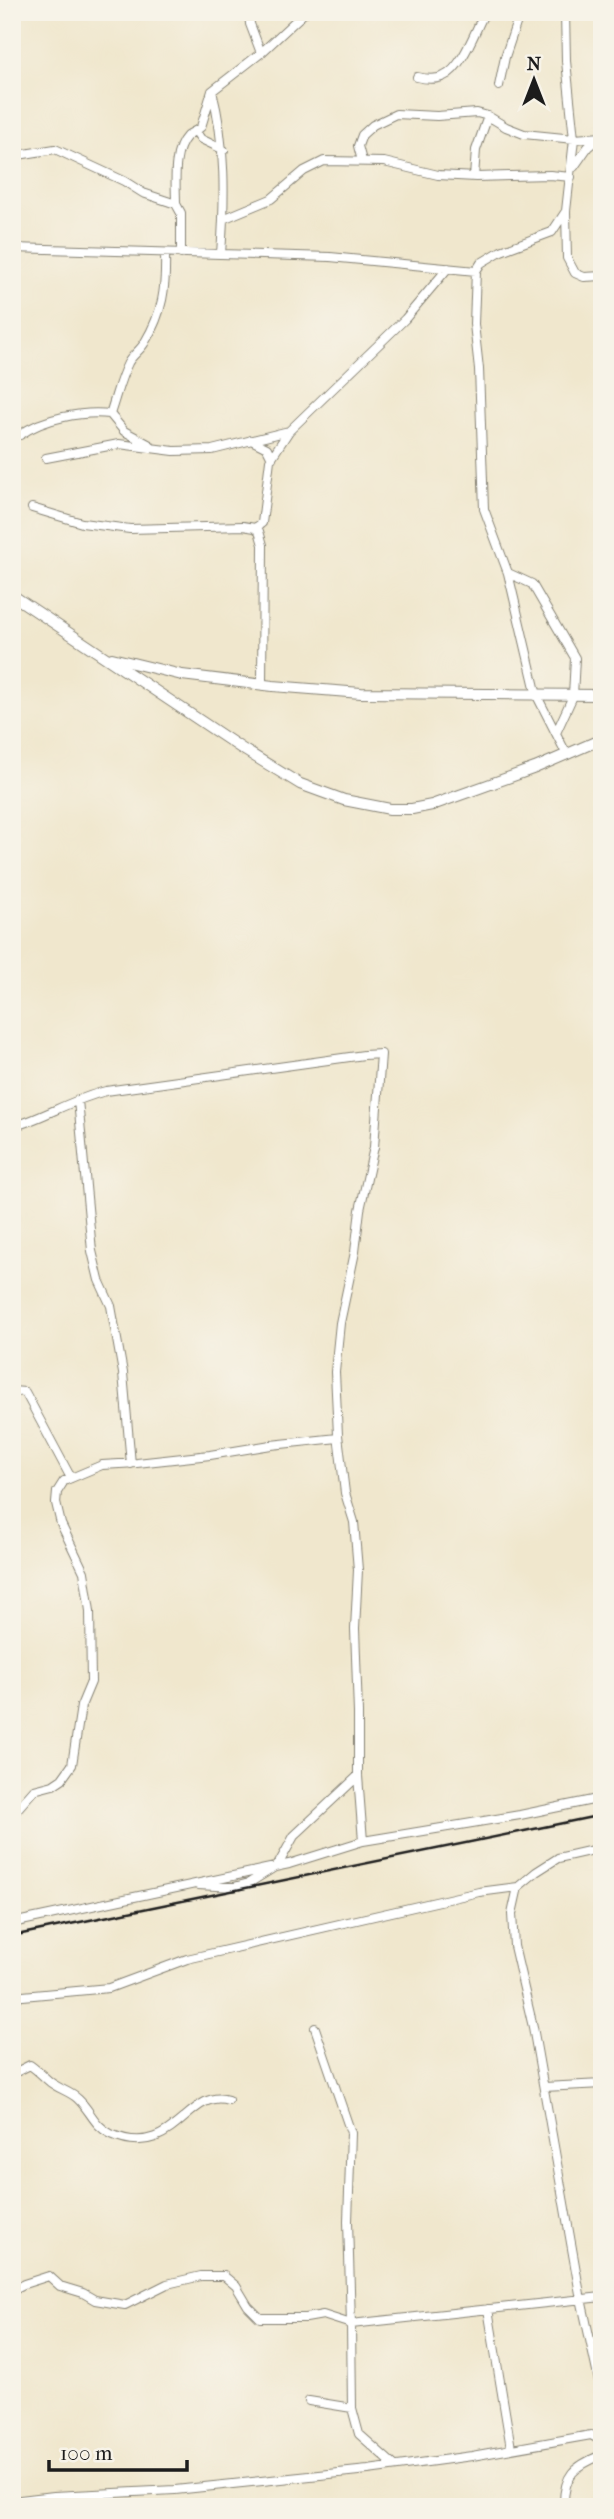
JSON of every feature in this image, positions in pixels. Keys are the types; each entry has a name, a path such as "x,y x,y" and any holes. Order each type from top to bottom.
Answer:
{"street":[{"path":"249,12 250,24 261,53"},
{"path":"181,254 181,213 176,204 176,169 180,149 188,135 201,127 212,91 261,53 305,12"},
{"path":"416,77 428,79 445,76 460,59 484,16 489,12"},
{"path":"499,86 505,57 520,12"},
{"path":"565,12 567,75 574,139 566,211 567,258 575,273 584,277 602,276"},
{"path":"212,91 224,150 221,254"},
{"path":"362,161 358,146 362,135 373,125 396,114 437,116 477,113 524,134 574,139 601,137"},
{"path":"474,177 476,150 488,116"},
{"path":"196,132 201,139 224,150"},
{"path":"572,174 588,147 601,137"},
{"path":"12,156 55,149 124,181 143,193 176,204"},
{"path":"223,219 271,199 304,171 324,162 387,162 438,175 474,177 572,174"},
{"path":"566,211 552,232 487,257 476,271 474,324 479,369 484,509 508,573 537,696 567,755"},
{"path":"12,248 330,257 476,271"},
{"path":"110,414 129,360 139,352 146,341 164,299 165,254"},
{"path":"255,528 262,523 267,474 272,458 289,431 405,319 448,268"},
{"path":"20,435 70,415 97,412 110,414 124,430 156,448"},
{"path":"46,458 119,444 174,451 212,450 289,431"},
{"path":"250,440 267,448 272,458"},
{"path":"32,508 82,523 130,529 243,526 259,531 263,545 262,685"},
{"path":"508,573 532,584 575,657 573,696 556,733"},
{"path":"12,595 241,748 300,784 344,800 390,809 412,809 487,786 602,739"},
{"path":"104,656 182,675 361,693 602,695"},
{"path":"12,1127 29,1123 78,1100 119,1090 381,1054 374,1147 340,1323 335,1372 338,1438 345,1493 354,1522 358,1570 355,1629 358,1776 363,1841"},
{"path":"78,1100 92,1251 99,1280 111,1306 128,1417 131,1464"},
{"path":"12,1391 25,1392 71,1478"},
{"path":"12,1815 34,1790 53,1785 70,1770 81,1706 91,1686 90,1611 84,1572 61,1524 56,1503 57,1492 64,1481 102,1465 211,1455 338,1438"},
{"path":"278,1865 294,1836 358,1776"},
{"path":"12,1923 278,1865 363,1841 520,1815 602,1798"},
{"path":"12,1997 109,1988 187,1959 480,1892 518,1887 558,1858 602,1847"},
{"path":"518,1887 512,1914 514,1946 544,2087 602,2395"},
{"path":"315,2028 351,2133 348,2221 352,2408 359,2434 395,2466"},
{"path":"12,2074 30,2065 77,2098 99,2127 135,2141 151,2140 164,2133 209,2099 228,2100"},
{"path":"544,2087 602,2084"},
{"path":"12,2290 49,2277 60,2286 95,2300 125,2305 167,2284 201,2276 224,2276 236,2286 248,2306 260,2318 306,2318 323,2315 351,2324 602,2297"},
{"path":"488,2309 511,2448"},
{"path":"309,2401 352,2408"},
{"path":"12,2501 187,2488 395,2466 591,2435 602,2441"},
{"path":"564,2507 565,2490 570,2477 580,2464 602,2455"}],"railway":[{"path":"12,1936 602,1815"}]}
